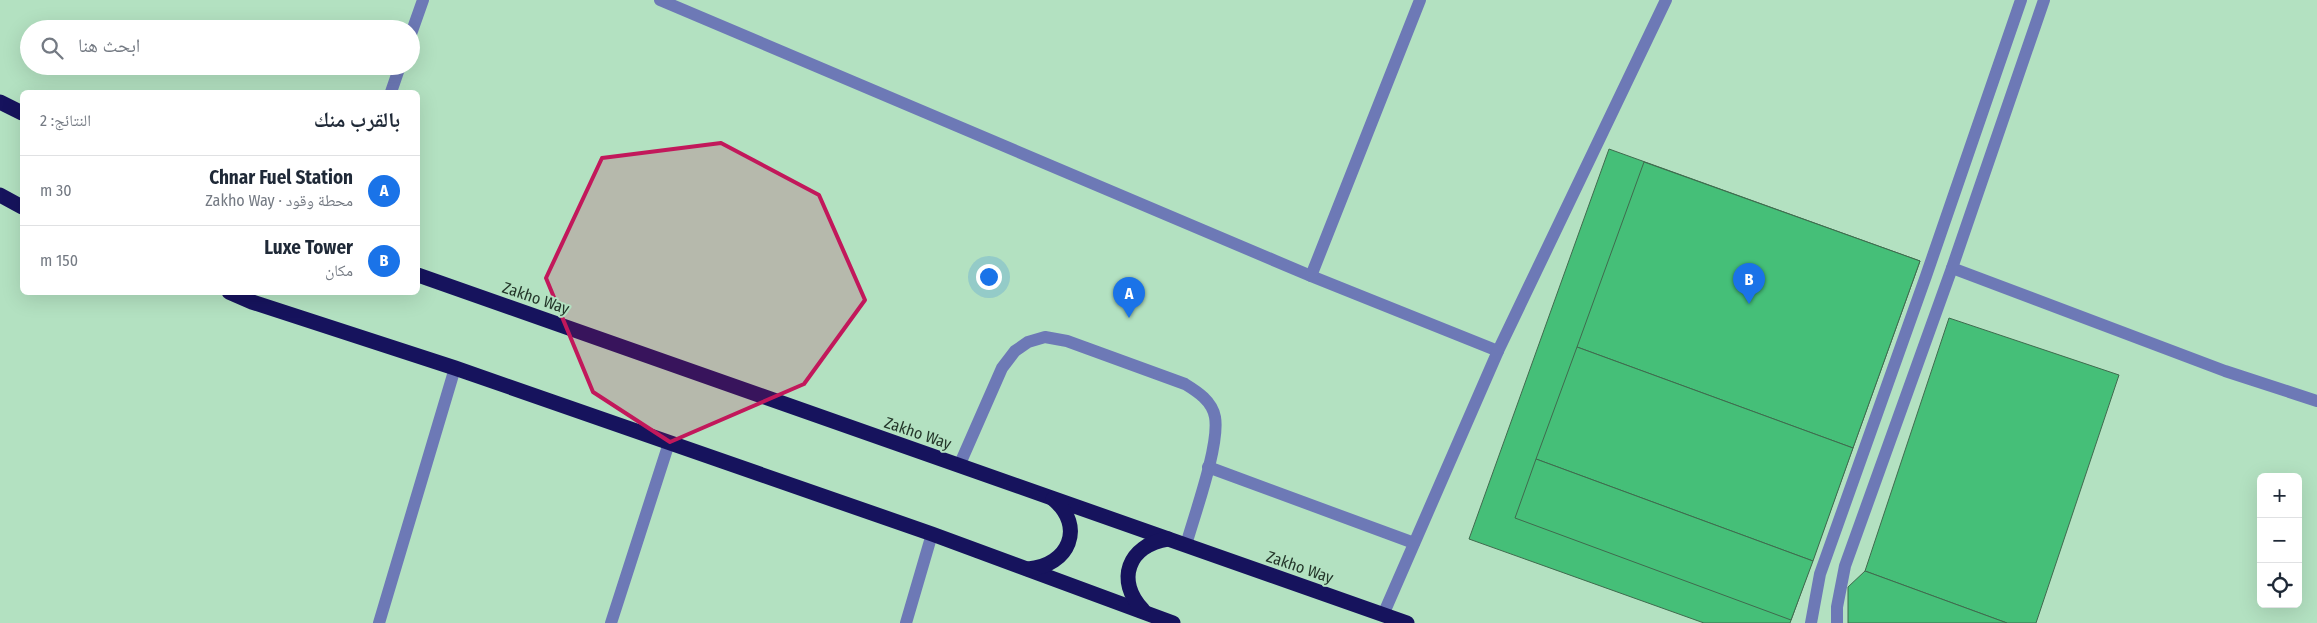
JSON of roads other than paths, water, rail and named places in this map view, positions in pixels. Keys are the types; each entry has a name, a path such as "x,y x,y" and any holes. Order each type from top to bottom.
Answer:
{"highway":[{"path":"0,102 20,112"},
{"path":"0,195 20,206"},
{"name":"Zakho Way","path":"420,276 1407,623"},
{"path":"236,295 252,302 455,368 932,534 1173,623"},
{"path":"1027,569 1042,568 1056,561 1066,549 1070,535 1069,519 1062,506 1050,496"},
{"path":"1144,611 1134,601 1129,587 1128,573 1132,560 1142,548 1154,542 1168,539"}],"street":[{"path":"416,20 423,0"},
{"path":"660,0 1311,276 1498,352"},
{"path":"1311,276 1420,0"},
{"path":"1383,614 1498,352 1666,0"},
{"path":"1811,623 1820,574 1926,276 2021,0"},
{"path":"1837,623 1837,607 1846,566 1952,268 2044,0"},
{"path":"392,90 397,75"},
{"path":"1952,268 2225,370 2317,401"},
{"path":"959,466 1002,368 1015,351 1028,342 1045,337 1067,341 1185,384 1198,392 1209,403 1215,417 1215,438 1186,545"},
{"path":"378,623 455,368"},
{"path":"611,623 669,443"},
{"path":"1208,467 1414,543"},
{"path":"906,623 932,534"}],"place":[{"name":"Luxe Tower","path":"1749,304"},
{"name":"Chnar Fuel Station","path":"1129,318"}]}
